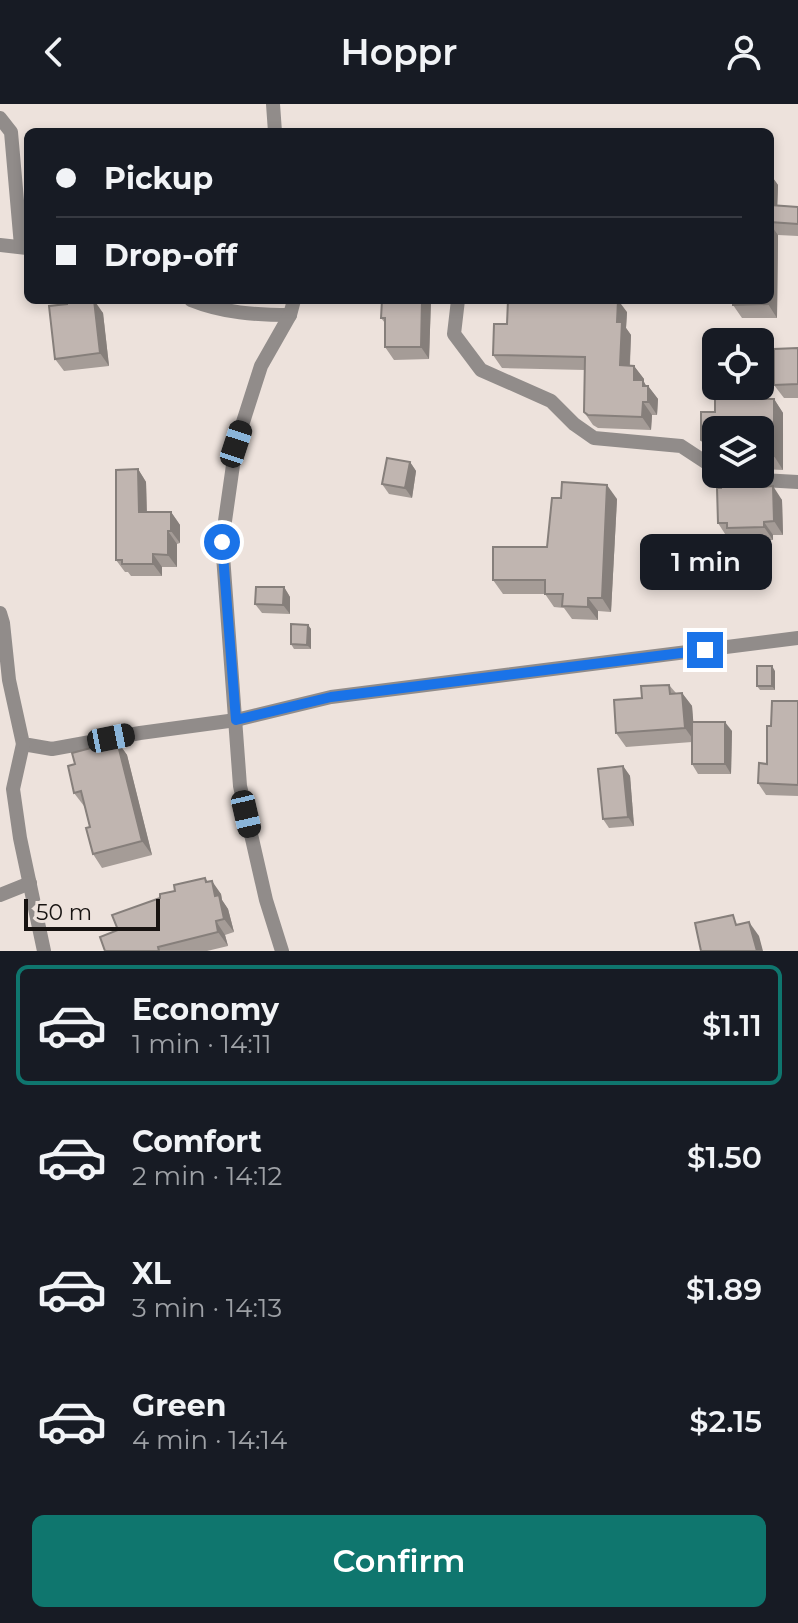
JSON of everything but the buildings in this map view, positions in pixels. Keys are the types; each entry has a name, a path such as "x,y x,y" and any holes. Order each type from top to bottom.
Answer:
{"street":[{"path":"273,104 275,128"},
{"path":"0,118 11,132 24,247 0,245"},
{"path":"200,304 212,309 260,315 290,315"},
{"path":"282,951 266,900 240,786 222,542 236,444 261,366 290,315 293,304"},
{"path":"458,304 454,334 481,370 551,401 574,424 594,438 681,446 702,460"},
{"path":"774,481 798,482"},
{"path":"0,613 9,680 23,744 13,789 44,951"},
{"path":"23,744 52,749 236,720 331,697 798,638"},
{"path":"0,895 30,883"}],"route":[{"path":"222,542 236,720 331,697 705,650"}]}
